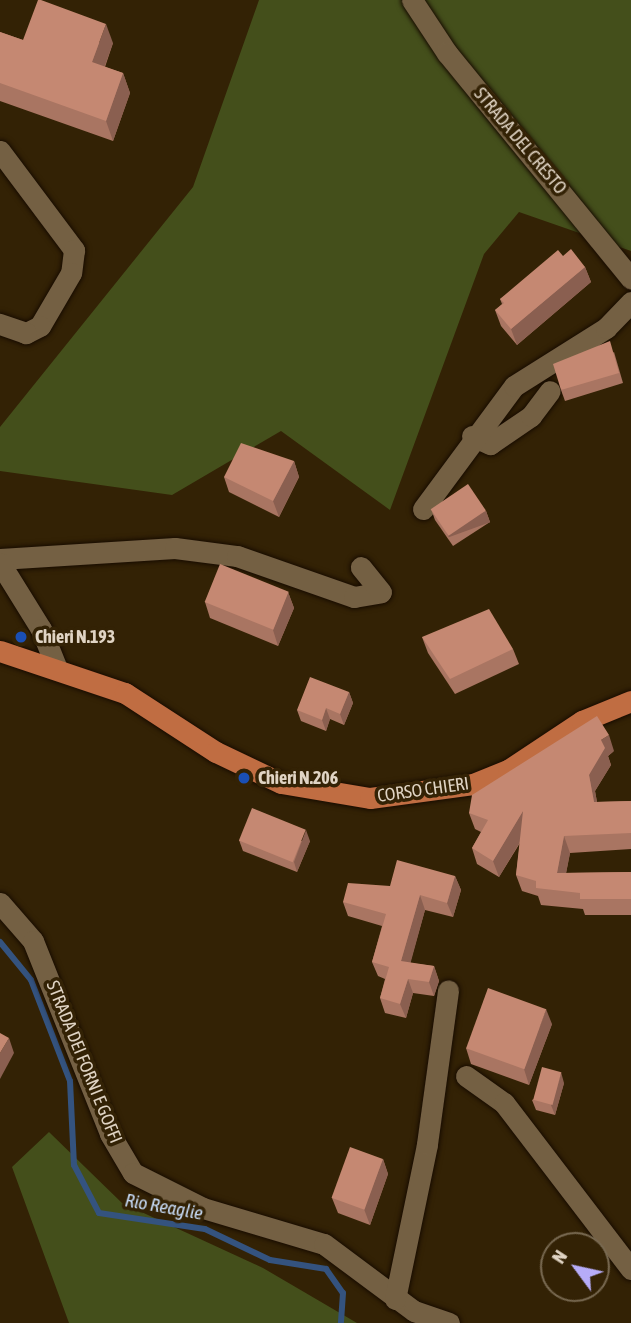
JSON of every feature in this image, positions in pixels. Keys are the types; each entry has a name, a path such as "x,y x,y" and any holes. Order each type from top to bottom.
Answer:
{"main road":[{"name":"CORSO CHIERI","path":"0,651 56,666 125,693 216,752 281,783 370,798 473,784 508,769 582,721 631,701"}],"street":[{"name":"STRADA DEL CRESTO","path":"412,0 447,53 631,278"},
{"path":"0,152 74,250 71,273 40,326 26,332 0,324"},
{"path":"423,509 472,436 514,386 606,328 631,302"},
{"path":"472,436 490,444 531,416 550,391"},
{"path":"56,666 41,629 0,561 175,548 237,556 354,597 381,593 361,567"},
{"name":"STRADA DEI FORNI E GOFFI","path":"0,903 33,941 110,1134 133,1172 203,1208 324,1244 395,1299 449,1323"},
{"path":"395,1299 427,1144 448,990"},
{"path":"466,1076 504,1103 631,1269"}],"green space":[{"path":"259,0 631,0 631,251 519,212 484,254 390,510 281,431 172,495 0,471 0,427 193,187"},
{"path":"49,1132 122,1203 263,1268 357,1323 69,1323 12,1167"}],"building":[{"path":"38,0 106,24 92,62 123,73 106,121 0,83 0,32 23,40"},
{"path":"571,249 585,267 511,329 495,310 504,303 500,299 558,250 563,256"},
{"path":"610,341 619,373 561,390 553,364"},
{"path":"241,443 294,461 273,501 224,477"},
{"path":"468,484 486,511 449,536 431,509"},
{"path":"220,564 289,592 273,630 205,602"},
{"path":"489,609 513,649 450,679 422,637"},
{"path":"310,677 349,692 340,714 326,708 322,720 297,710"},
{"path":"597,716 609,735 601,740 605,748 589,775 594,802 631,801 631,833 564,836 557,873 631,872 631,899 580,899 580,893 536,888 536,881 516,875 523,811 493,861 472,848 488,820 469,813 472,795"},
{"path":"252,808 306,830 293,862 239,840"},
{"path":"397,860 455,876 447,903 420,895 401,961 434,966 429,982 408,979 400,1004 380,998 389,967 372,962 386,914 343,902 348,883 390,886"},
{"path":"488,988 546,1009 524,1069 466,1048"},
{"path":"0,1033 9,1038 0,1053"},
{"path":"542,1067 561,1072 553,1105 533,1100"},
{"path":"350,1147 383,1159 364,1210 332,1198"}],"waterway":[{"name":"Rio Reaglie","path":"0,942 31,980 70,1081 74,1165 99,1213 205,1229 270,1260 326,1269 343,1293 341,1323"}],"place":[{"name":"Chieri N.193","path":"21,637"},
{"name":"Chieri N.206","path":"244,778"}]}
